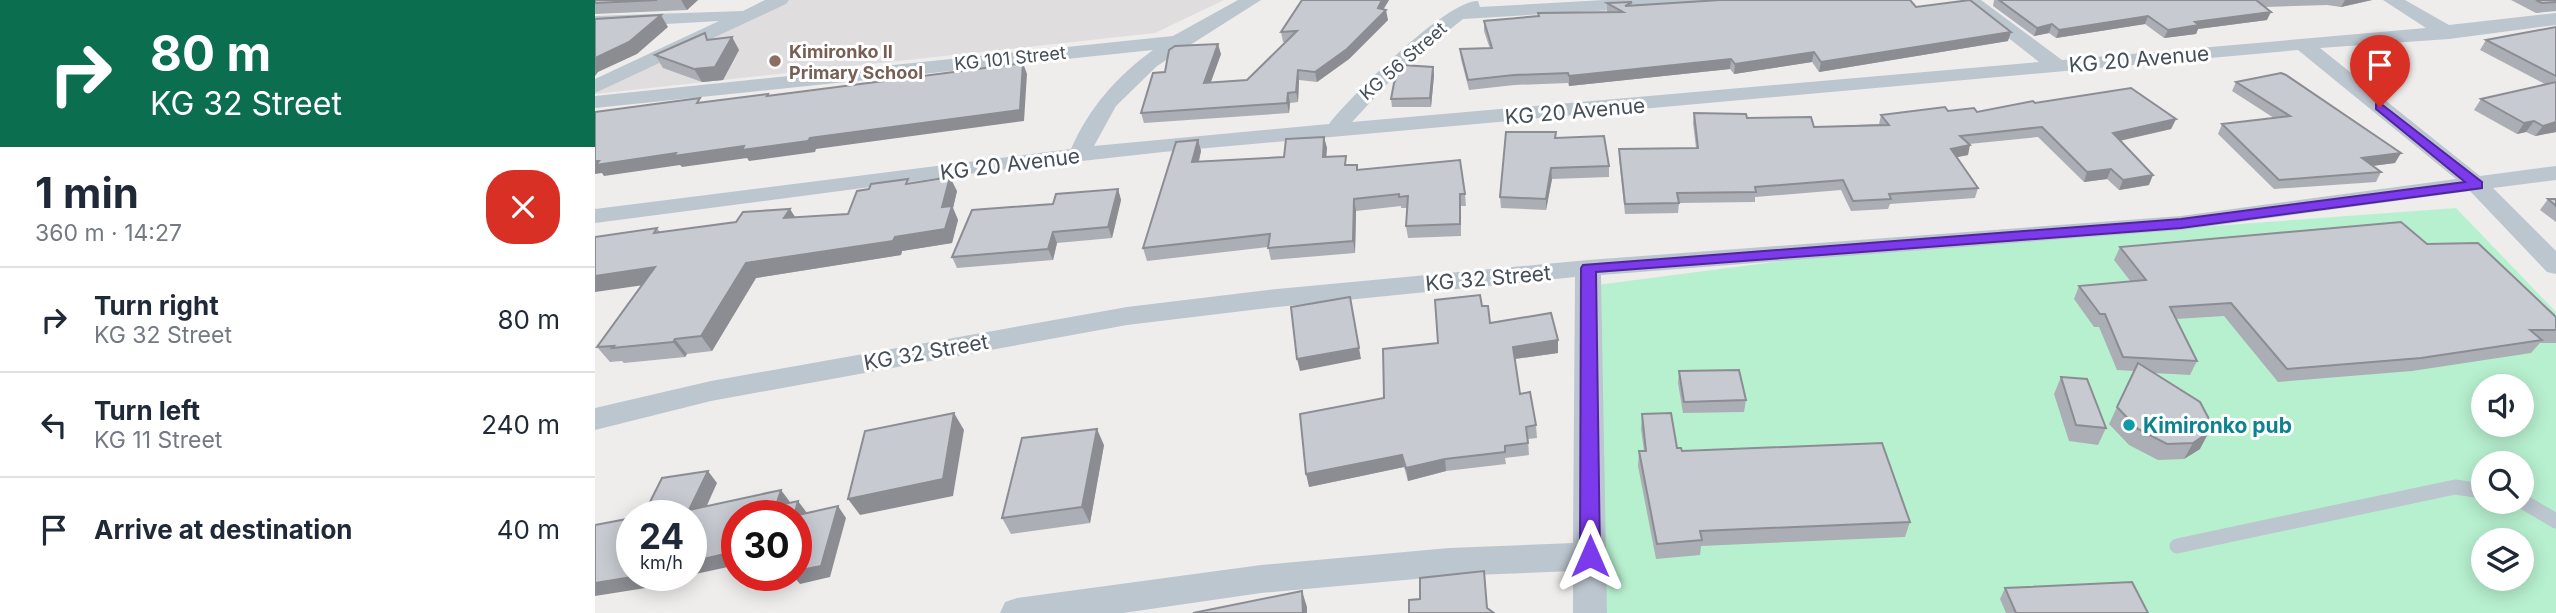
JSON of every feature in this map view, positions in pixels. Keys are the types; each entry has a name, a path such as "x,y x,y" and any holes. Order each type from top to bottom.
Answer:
{"street":[{"path":"595,87 780,0"},
{"path":"1079,155 1086,135 1106,104 1174,42 1252,0"},
{"name":"KG 56 Street","path":"1335,131 1356,102 1389,70 1457,14 1481,0"},
{"path":"1457,14 1697,0"},
{"path":"1969,0 2058,67"},
{"path":"2392,0 2449,33"},
{"path":"595,22 750,15"},
{"name":"KG 20 Avenue","path":"595,216 1079,155 2449,33 2556,19"},
{"name":"KG 101 Street","path":"595,102 1174,42"},
{"path":"2302,44 2477,185 2556,266"},
{"name":"KG 32 Street","path":"595,419 711,391 1127,316 1276,298 1588,268 2181,223 2556,173"},
{"path":"1588,268 1590,613"},
{"path":"1017,613 1261,579 1449,562 1590,556"}],"lane":[{"path":"2178,546 2455,487 2471,489"},
{"path":"2534,508 2556,522"}],"shaded area":[{"name":"Kimironko II Primary School","path":"784,0 1224,0 1155,33 595,94 595,90"}],"green space":[{"path":"2456,208 2556,312 2556,613 1596,613 1581,287 1836,254"}],"building":[{"path":"595,0 657,0 595,3"},
{"path":"1302,0 1382,0 1378,8 1386,10 1347,49 1315,72 1298,70 1296,92 1288,93 1287,103 1141,113 1153,73 1165,72 1169,50 1175,46 1218,44 1204,83 1247,80 1297,31 1281,32"},
{"path":"1720,0 1910,0 1916,7 1970,0 2011,32 1821,62 1814,52 1735,64 1731,59 1569,76 1568,73 1514,75 1468,80 1460,49 1492,48 1484,21 1539,16 1538,13 1623,12 1607,3 1632,2 1625,6"},
{"path":"1999,0 2256,0 2271,12 2195,22 2199,25 2168,30 2148,16 2059,30 2052,24 2037,28"},
{"path":"2536,0 2556,0 2556,2 2542,3"},
{"path":"661,15 629,42 595,58 595,19"},
{"path":"2556,27 2556,76 2486,40"},
{"path":"705,33 707,40 732,37 715,67 694,69 655,55"},
{"path":"1023,63 1020,110 810,138 808,141 742,150 744,146 596,165 599,161 595,161 595,112 700,98 697,103 768,94 767,96"},
{"path":"1402,65 1433,67 1430,98 1391,99"},
{"path":"2281,73 2401,153 2362,158 2381,172 2279,180 2222,124 2290,116 2236,82"},
{"path":"2556,82 2556,122 2543,126 2534,121 2524,123 2481,99"},
{"path":"2131,88 2176,119 2113,133 2153,175 2123,180 2111,169 2087,172 2042,127 1960,136 1970,145 1951,149 1978,188 1889,194 1891,199 1853,201 1843,180 1755,187 1756,192 1677,193 1679,203 1625,204 1619,149 1698,148 1694,113 1746,114 1747,118 1811,117 1814,127 1889,125 1881,115 1945,107 1948,111 1974,108 1977,112 2033,101 2035,103"},
{"path":"1506,132 1556,132 1555,138 1604,136 1609,166 1551,168 1546,199 1500,197"},
{"path":"1324,137 1323,157 1346,156 1345,165 1357,165 1357,170 1460,160 1465,194 1460,194 1460,224 1406,226 1408,196 1399,197 1399,194 1354,199 1353,241 1268,248 1270,234 1143,248 1176,142 1198,140 1192,162 1284,157 1286,139"},
{"path":"950,177 942,207 952,206 945,229 895,237 893,241 746,263 701,336 675,339 673,342 597,347 655,267 595,276 595,237 657,228 654,233 736,222 743,212 790,209 784,218 848,214 857,191 869,189 871,184 908,179 906,184"},
{"path":"1118,189 1108,227 1053,232 1048,249 952,257 972,210 1053,204 1056,194"},
{"path":"2401,222 2427,244 2478,243 2556,317 2556,330 2530,330 2542,340 2421,358 2287,369 2231,303 2170,307 2197,361 2123,357 2105,314 2100,314 2079,286 2146,280 2120,247"},
{"path":"1480,295 1482,306 1488,306 1490,323 1551,313 1558,340 1513,347 1520,394 1530,392 1536,425 1526,427 1528,443 1505,446 1505,452 1445,459 1406,468 1402,455 1306,474 1300,414 1384,398 1383,349 1438,343 1435,300"},
{"path":"1350,297 1359,348 1297,359 1291,307"},
{"path":"2138,363 2200,402 2209,419 2209,432 2193,443 2167,444 2138,429 2117,407"},
{"path":"1739,370 1746,400 1684,402 1679,371"},
{"path":"2061,377 2087,379 2106,428 2076,425"},
{"path":"954,413 943,479 848,499 865,431"},
{"path":"1671,413 1677,448 1682,451 1882,443 1910,522 1700,531 1702,540 1657,544 1639,451 1646,451 1642,414"},
{"path":"1097,429 1082,507 1002,518 1022,438"},
{"path":"708,471 694,500 651,500 662,478"},
{"path":"781,490 778,500 735,500"},
{"path":"721,503 721,555 707,558 707,506"},
{"path":"838,506 821,566 812,568 812,512"},
{"path":"616,521 616,580 595,583 595,525"},
{"path":"1484,571 1487,608 1494,613 1409,613 1409,600 1420,599 1420,578"},
{"path":"2132,582 2148,613 2016,613 2005,588"},
{"path":"1302,591 1303,613 1193,613"}],"place":[{"name":"Kimironko II Primary School","path":"775,61"},
{"name":"Kimironko pub","path":"2129,425"}],"route":[{"path":"1590,556 1588,268 2181,223 2477,185 2380,107"}]}
